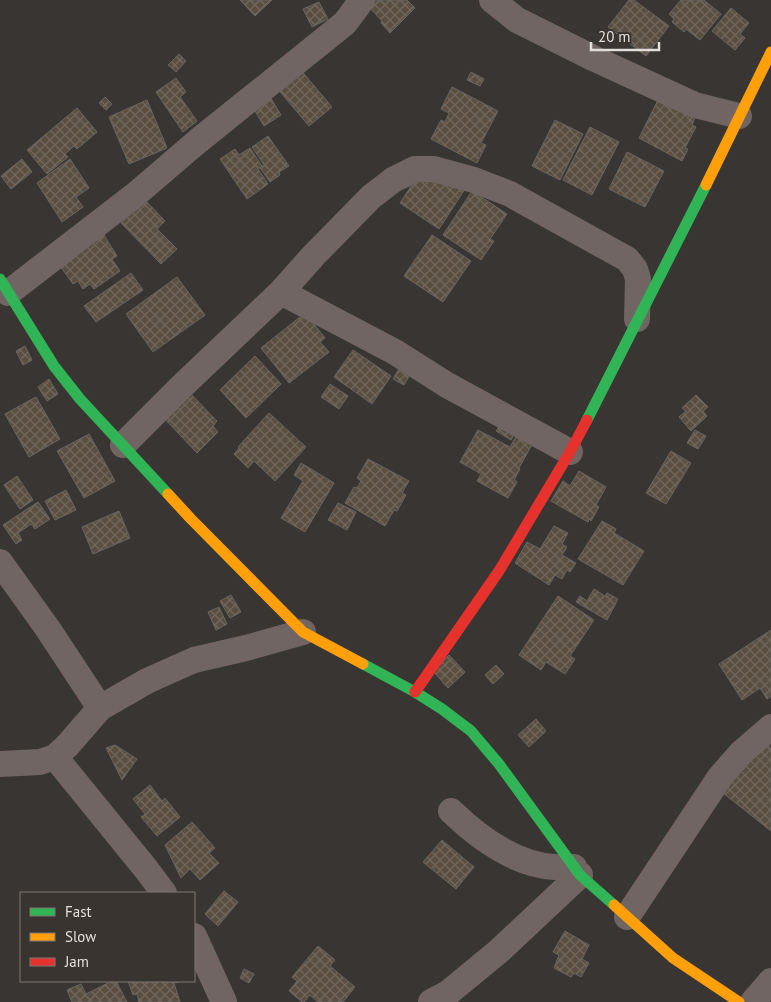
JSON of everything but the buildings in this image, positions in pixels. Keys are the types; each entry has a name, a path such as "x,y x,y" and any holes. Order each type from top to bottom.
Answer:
{"street":[{"path":"362,0 345,23 198,141 135,195 4,286 54,366 80,399 191,519 303,632 416,692 471,731 499,764 577,871 673,958 739,1002"},
{"path":"492,0 517,20 595,59 695,105 739,116"},
{"path":"416,692 499,571 570,452 771,52"},
{"path":"123,445 281,292 371,197 393,180 415,169 434,169 474,180 510,194 627,259 635,268 638,279 637,319"},
{"path":"281,292 395,352 447,385 570,452"},
{"path":"0,562 48,629 100,708"},
{"path":"0,764 40,762 55,757 68,746 100,708 147,681 194,660 303,632"},
{"path":"626,917 720,777 741,753 771,727"},
{"path":"55,757 163,892"},
{"path":"451,810 476,833 509,853 542,865 577,871"},
{"path":"430,1002 448,993 500,952 577,871"},
{"path":"195,938 224,1002"},
{"path":"753,1002 771,981"}],"traffic: fast":[{"path":"587,420 706,185"},
{"path":"0,279 54,366 80,399 168,494"},
{"path":"363,664 415,692 471,731 499,764 580,875 614,905"}],"traffic: slow":[{"path":"706,185 771,52"},
{"path":"168,494 303,632 363,664"},
{"path":"614,905 673,958 739,1002"}],"traffic: jam":[{"path":"415,692 499,571 587,420"}]}
